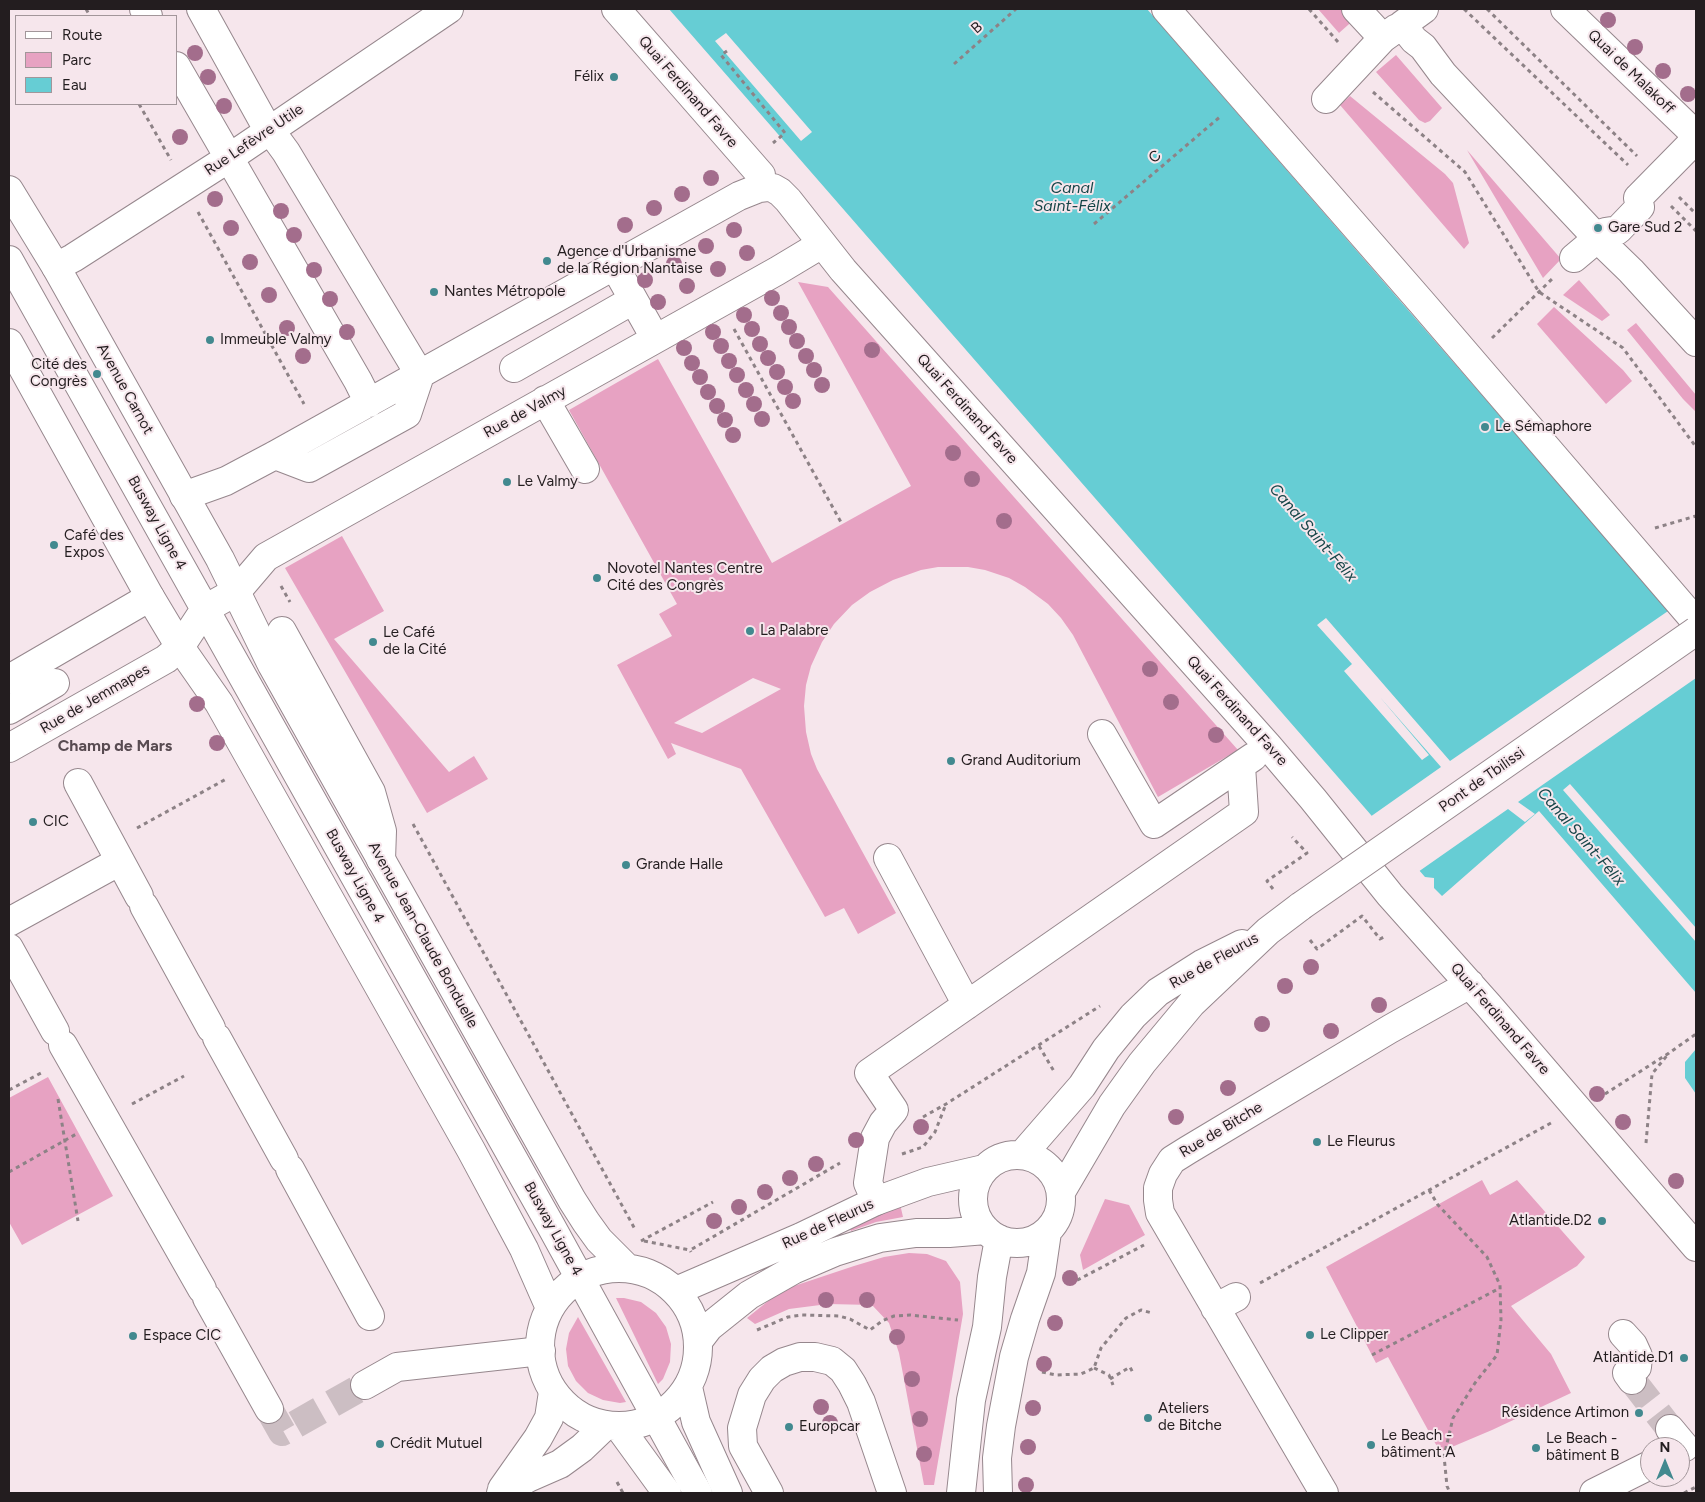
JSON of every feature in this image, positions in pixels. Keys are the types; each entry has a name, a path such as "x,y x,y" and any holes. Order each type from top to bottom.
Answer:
{"street":[{"path":"201,9 256,109 286,152 420,375 407,414 309,468 275,455"},
{"name":"Rue Lefèvre Utile","path":"56,267 229,158 449,9"},
{"name":"Quai Ferdinand Favre","path":"616,9 764,181 784,196 843,270 1268,746 1313,798 1390,895 1470,984 1696,1247"},
{"path":"1166,9 1696,622"},
{"path":"1356,9 1409,18"},
{"name":"Quai de Malakoff","path":"1565,9 1696,137"},
{"path":"1326,99 1356,64 1409,18"},
{"path":"1409,18 1414,40 1423,47 1443,74 1601,235 1696,342"},
{"path":"178,69 369,403"},
{"path":"1574,258 1601,235 1618,230 1640,207 1649,187 1696,137"},
{"path":"184,496 226,481 275,455 764,181"},
{"name":"Avenue Carnot","path":"9,190 56,267 237,591"},
{"path":"9,259 40,240"},
{"name":"Rue de Valmy","path":"237,591 266,557 770,275 822,244"},
{"name":"Busway Ligne 4","path":"9,259 580,1278 698,1493"},
{"path":"614,266 655,338"},
{"path":"514,368 633,300"},
{"path":"9,343 150,597 174,638 219,703 466,1142 524,1249 550,1308"},
{"path":"545,400 584,469"},
{"path":"174,638 205,609 237,591"},
{"name":"Avenue Jean-Claude Bonduelle","path":"237,591 272,665 572,1200 599,1240 627,1268"},
{"path":"9,679 150,597"},
{"path":"288,618 372,792 382,831 381,860"},
{"name":"Pont de Tbilissi","path":"1268,931 1301,906 1696,631"},
{"name":"Rue de Jemmapes","path":"9,748 166,658 174,638"},
{"path":"9,710 55,683"},
{"path":"1102,734 1154,824 1242,766 1268,746"},
{"path":"876,1201 868,1183 875,1138 883,1123 905,1116 869,1073 1244,812 1242,766"},
{"path":"78,783 370,1316"},
{"path":"9,922 115,852"},
{"path":"888,858 967,1004"},
{"name":"Rue de Fleurus","path":"1022,1155 1082,1086 1106,1050 1133,1016 1158,992 1202,964 1268,931"},
{"name":"Rue de Fleurus","path":"1061,1192 1112,1106 1142,1063 1192,1004 1268,931"},
{"path":"9,948 269,1409"},
{"name":"Rue de Bitche","path":"1324,1493 1226,1302 1160,1213 1158,1188 1163,1174 1172,1160 1390,1029 1470,984"},
{"path":"1022,1155 1036,1159 1048,1167 1056,1178 1061,1192 1061,1206 1056,1220 1047,1232 1032,1240 1015,1243 992,1234 976,1216 973,1200 976,1183 984,1169 996,1160 1022,1155"},
{"name":"Rue de Fleurus","path":"676,1291 801,1237 876,1201 928,1182 984,1169"},
{"path":"998,1493 997,1458 1001,1426 1014,1357 1041,1273 1047,1232"},
{"name":"Rue de Fleurus","path":"699,1340 710,1327 749,1294 793,1270 835,1252 880,1238 916,1233 992,1234"},
{"path":"961,1493 971,1400 987,1327 992,1277 992,1234"},
{"path":"627,1268 653,1276 676,1291 692,1314 699,1340 697,1364 688,1387 674,1405 656,1418 638,1425 612,1427 576,1414 553,1392 541,1365 540,1336 550,1308 563,1291 580,1278 595,1271 627,1268"},
{"path":"1623,1334 1633,1345 1638,1356 1637,1367 1627,1373 1632,1380"},
{"path":"365,1385 397,1367 541,1350"},
{"path":"769,1493 743,1446 742,1428 752,1395 772,1368 800,1357 815,1357 832,1361 843,1370 852,1384 861,1402 892,1493"},
{"path":"688,1387 696,1422 728,1493"},
{"path":"500,1493 534,1445 549,1418 553,1392"},
{"path":"500,1493 560,1464 612,1427"},
{"path":"612,1427 666,1493"},
{"path":"1594,1493 1640,1470"}],"path":[{"name":"B","path":"954,64 1016,9"},
{"path":"1309,9 1356,64"},
{"path":"1464,9 1696,231"},
{"path":"1487,9 1649,187 1696,214"},
{"path":"727,51 721,55 785,133 767,149"},
{"path":"1371,90 1465,172 1539,292 1623,348 1696,447"},
{"path":"140,105 174,165"},
{"name":"C","path":"1094,224 1224,113"},
{"path":"196,210 306,406"},
{"path":"1471,360 1574,258"},
{"path":"734,329 842,524"},
{"path":"1623,536 1696,516"},
{"path":"279,580 288,618"},
{"path":"115,852 229,777"},
{"path":"412,823 641,1241"},
{"path":"1274,890 1267,882 1307,853 1292,836"},
{"path":"1310,940 1317,948 1362,916 1380,939"},
{"path":"905,1116 946,1104 1103,1004"},
{"path":"1599,1097 1670,1053 1696,1034"},
{"path":"9,1090 62,1044"},
{"path":"1039,1046 1059,1081"},
{"path":"1646,1144 1652,1074 1670,1053"},
{"path":"9,1172 184,1076"},
{"path":"57,1094 78,1221"},
{"path":"901,1155 923,1147 935,1132 946,1104"},
{"path":"1226,1302 1554,1122"},
{"path":"641,1241 690,1250 848,1158"},
{"path":"1429,1190 1438,1205 1487,1257 1500,1284 1501,1320 1497,1355 1453,1418 1444,1456 1447,1486 1450,1493"},
{"path":"641,1241 713,1202"},
{"path":"1067,1286 1148,1243"},
{"path":"690,1250 694,1258"},
{"path":"1372,1355 1500,1288"},
{"path":"1034,1370 1056,1375 1081,1374 1094,1368 1101,1348 1126,1318 1141,1310 1152,1313"},
{"path":"751,1334 775,1321 802,1315 827,1315 844,1318 870,1330 894,1316 902,1315 932,1316 965,1322"},
{"path":"1094,1368 1109,1375 1113,1385"},
{"path":"1110,1378 1130,1368 1133,1373"},
{"path":"617,1482 623,1493"},
{"path":"1684,1493 1696,1487"}],"green space":[{"path":"1318,9 1350,9 1357,17 1339,33"},
{"path":"1396,55 1442,108 1430,121 1425,123 1419,120 1376,72"},
{"path":"1350,96 1445,174 1453,183 1469,243 1464,249 1340,105"},
{"path":"1467,150 1561,259 1543,278"},
{"path":"1579,280 1610,315 1602,321 1563,295"},
{"path":"798,282 828,287 1238,750 1158,797 1073,635 1048,604 1009,578 985,570 968,567 938,567 921,570 893,580 870,592 852,605 834,624 822,642 811,666 806,685 804,706 806,732 811,754 817,769 896,913 858,934 844,908 825,917 741,769 671,743 676,754 668,759 617,665 672,636 659,614 677,604 569,410 658,359 772,563 911,486","holes":["753,678 781,689 702,733 674,723"]},
{"path":"1554,307 1623,370 1632,381 1606,404 1537,324"},
{"path":"1636,323 1696,395 1695,411 1627,330"},
{"path":"342,536 384,611 334,639 449,772 474,756 488,779 427,813 285,568"},
{"path":"48,1077 113,1196 22,1245 9,1222 9,1098"},
{"path":"1482,1180 1490,1195 1517,1180 1585,1257 1577,1266 1511,1306 1551,1354 1571,1393 1440,1452 1388,1357 1376,1363 1326,1267"},
{"path":"1105,1199 1129,1205 1145,1235 1083,1270 1080,1255"},
{"path":"900,1204 903,1217 876,1222 851,1231 848,1225"},
{"path":"909,1253 927,1254 946,1261 960,1282 963,1314 934,1485 924,1485 899,1353 889,1323 872,1305 828,1304 789,1309 755,1324 747,1318 778,1293 794,1286 884,1257"},
{"path":"616,1298 641,1302 656,1313 666,1327 671,1344 670,1362 663,1379 658,1384"},
{"path":"578,1317 626,1402 620,1403 603,1400 588,1393 576,1381 568,1366 566,1349 569,1333"}],"water":[{"name":"Canal Saint-Félix","path":"669,9 1147,9 1696,642 1696,928 1570,784 1563,790 1696,942 1696,993 1539,811 1442,896 1434,888 1434,878 1425,877"},
{"path":"1696,1049 1696,1094 1685,1078 1685,1062"}],"pier":[{"path":"726,33 812,132 801,141 715,41"},
{"path":"1671,609 1696,638 1696,678 1518,802 1535,814 1525,822 1508,809 1418,872 1370,817 1441,767 1379,696 1429,755 1422,760 1344,671 1352,664 1317,625 1326,618 1450,761"}],"tunnel":[{"path":"1632,1380 1670,1429"},
{"path":"269,1409 282,1432 365,1385"}],"place":[{"name":"Félix","path":"614,77"},
{"name":"Gare Sud 2","path":"1598,228"},
{"name":"Agence d'Urbanisme de la Région Nantaise","path":"547,261"},
{"name":"Nantes Métropole","path":"434,292"},
{"name":"Immeuble Valmy","path":"210,340"},
{"name":"Cité des Congrès","path":"97,374"},
{"name":"Le Sémaphore","path":"1485,427"},
{"name":"Le Valmy","path":"507,482"},
{"name":"Café des Expos","path":"54,545"},
{"name":"Novotel Nantes Centre Cité des Congrès","path":"597,578"},
{"name":"La Palabre","path":"750,631"},
{"name":"Le Café de la Cité","path":"373,642"},
{"name":"Grand Auditorium","path":"951,761"},
{"name":"CIC","path":"33,822"},
{"name":"Grande Halle","path":"626,865"},
{"name":"Le Fleurus","path":"1317,1142"},
{"name":"Atlantide.D2","path":"1602,1221"},
{"name":"Le Clipper","path":"1310,1335"},
{"name":"Espace CIC","path":"133,1336"},
{"name":"Atlantide.D1","path":"1684,1358"},
{"name":"Résidence Artimon","path":"1639,1413"},
{"name":"Ateliers de Bitche","path":"1148,1418"},
{"name":"Europcar","path":"789,1427"},
{"name":"Crédit Mutuel","path":"380,1444"},
{"name":"Le Beach - bâtiment A","path":"1371,1445"},
{"name":"Le Beach - bâtiment B","path":"1536,1448"}],"district":[{"name":"Champ de Mars","path":"115,746"}]}
